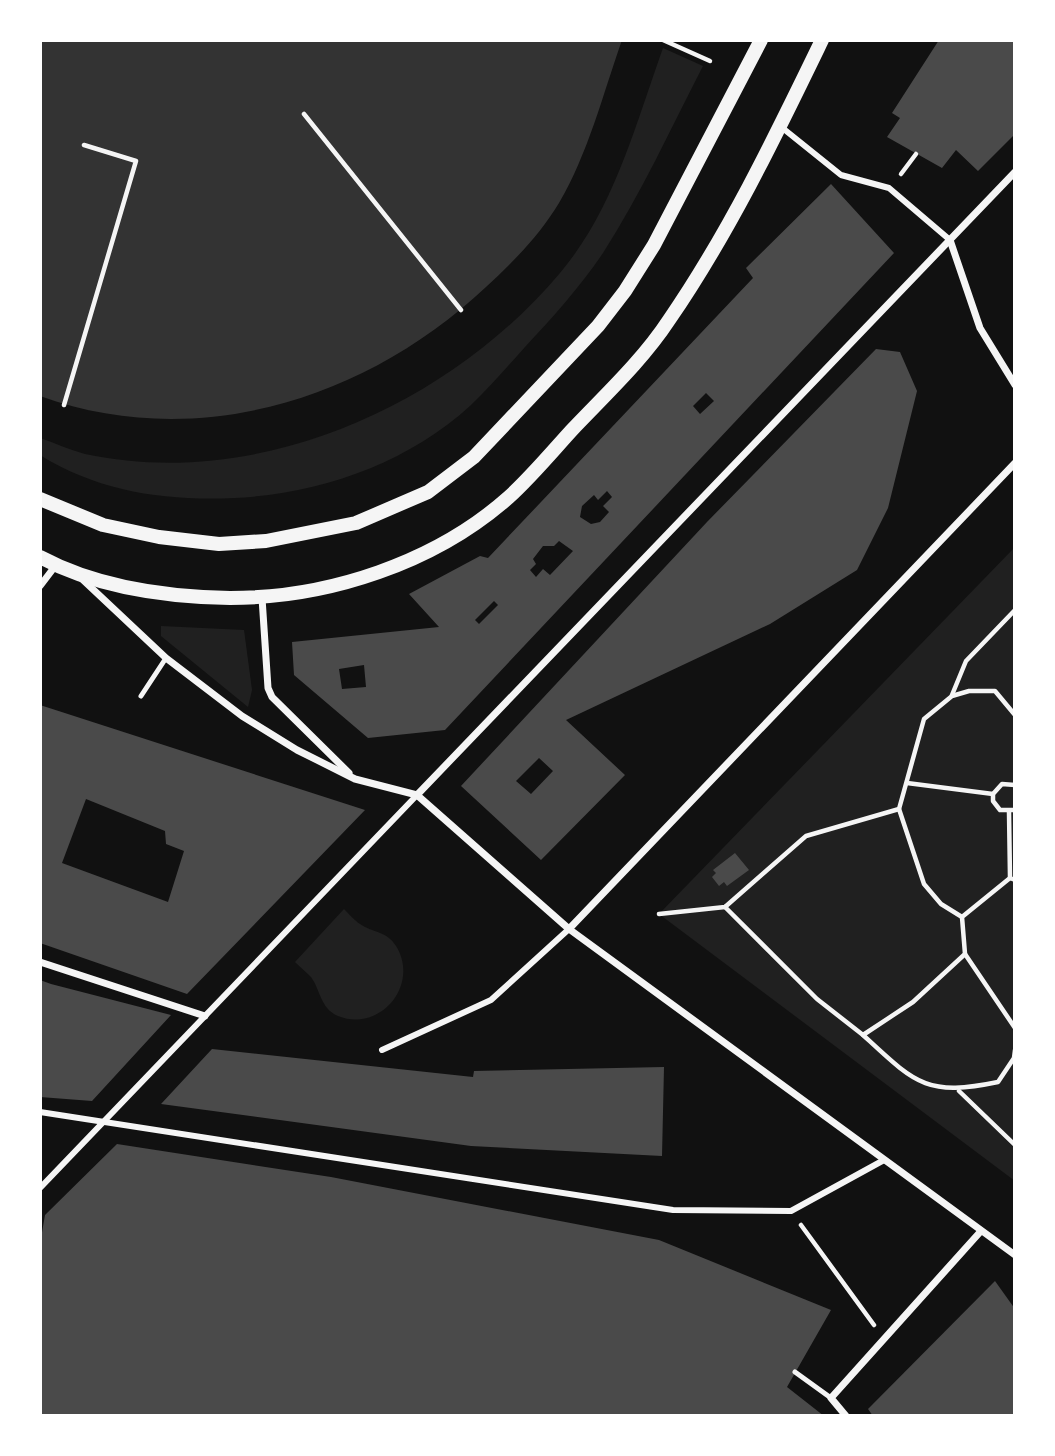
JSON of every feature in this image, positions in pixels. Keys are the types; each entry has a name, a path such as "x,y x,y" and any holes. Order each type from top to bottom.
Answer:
{"main road":[{"path":"40,499 103,525 159,537 219,544 266,541 356,523 428,492 474,457 598,326 625,291 654,244 761,40"},
{"path":"40,556 74,572 129,589 191,597 262,598 351,580 404,563 456,536 509,497 638,360 669,321 780,126 822,40"}],"street":[{"path":"780,126 841,175 889,188 950,240 980,328 1015,385"},
{"path":"40,1188 1015,172"},
{"path":"383,1050 491,1000 569,929 1015,463"},
{"path":"40,586 56,565"},
{"path":"74,572 166,658 242,716 355,779 417,796 569,929 1015,1255"},
{"path":"262,598 268,688 272,697 355,779"},
{"path":"40,962 205,1016"},
{"path":"40,1112 673,1210 791,1211 884,1160"},
{"path":"846,1416 831,1398 981,1231"}],"lane":[{"path":"141,696 166,658"},
{"path":"795,1372 831,1398"}],"path":[{"path":"663,40 710,61"},
{"path":"304,114 461,310"},
{"path":"64,405 136,161 84,145"},
{"path":"952,696 966,661 1015,610"},
{"path":"962,917 942,904 924,884 899,809 924,719 952,696 969,691 995,691 1015,715"},
{"path":"907,783 993,794"},
{"path":"962,917 1013,879 1012,811 1000,810 993,802 993,794 1002,784 1015,785"},
{"path":"659,914 725,907 806,836 899,809"},
{"path":"725,907 817,999 863,1035 906,1075 932,1086 959,1090 998,1082 1014,1058 1015,1050"},
{"path":"962,917 965,954 1015,1028"},
{"path":"863,1035 913,1002 965,954"},
{"path":"959,1090 1015,1144"},
{"path":"791,1211 884,1340"}],"shaded area":[{"path":"40,40 622,40 587,144 559,203 543,227 516,258 439,326 388,359 334,386 277,405 219,416 159,419 99,412 40,396"},
{"path":"663,48 703,66 617,231 576,290 492,384 446,426 419,444 360,472 329,482 266,495 209,499 134,492 109,486 62,468 40,455 40,438 85,454 150,462 216,460 282,448 345,427 406,398 463,363 515,320 560,273 579,248 595,222 621,166"},
{"path":"1015,547 1015,1181 659,914"},
{"path":"161,626 244,630 252,690 248,707 161,636"},
{"path":"344,909 360,924 388,937 396,946 402,961 400,989 392,1002 369,1018 354,1019 332,1013 324,1004 311,977 295,962"}],"building":[{"path":"939,40 1015,40 1015,134 978,171 956,150 942,168 887,137 900,118 892,113"},
{"path":"831,184 894,253 445,730 368,738 294,675 292,642 439,627 409,594 480,556 488,558 753,278 746,268","holes":["706,393 714,401 700,414 693,406","607,491 612,497 603,506 609,512 600,522 591,524 580,517 582,506 594,495 598,500","559,541 573,551 550,575 543,569 536,577 530,570 536,564 533,559 543,546 554,546","494,601 498,605 479,624 475,620","364,665 366,687 342,689 339,669"]},
{"path":"876,349 900,352 917,391 888,508 857,570 770,624 566,720 625,775 541,860 461,786 707,522","holes":["539,758 553,771 531,794 516,781"]},
{"path":"40,705 365,810 187,994 40,943","holes":["86,799 165,831 166,844 184,851 168,902 62,863"]},
{"path":"735,853 749,870 727,886 724,882 719,886 712,877 716,873 713,870"},
{"path":"40,980 171,1015 92,1101 40,1097"},
{"path":"212,1049 473,1077 474,1071 664,1067 662,1156 471,1146 161,1104"},
{"path":"117,1144 331,1177 659,1240 831,1310 787,1387 824,1416 40,1416 40,1244 45,1215"},
{"path":"995,1281 1015,1309 1015,1416 873,1416 868,1409"}]}
